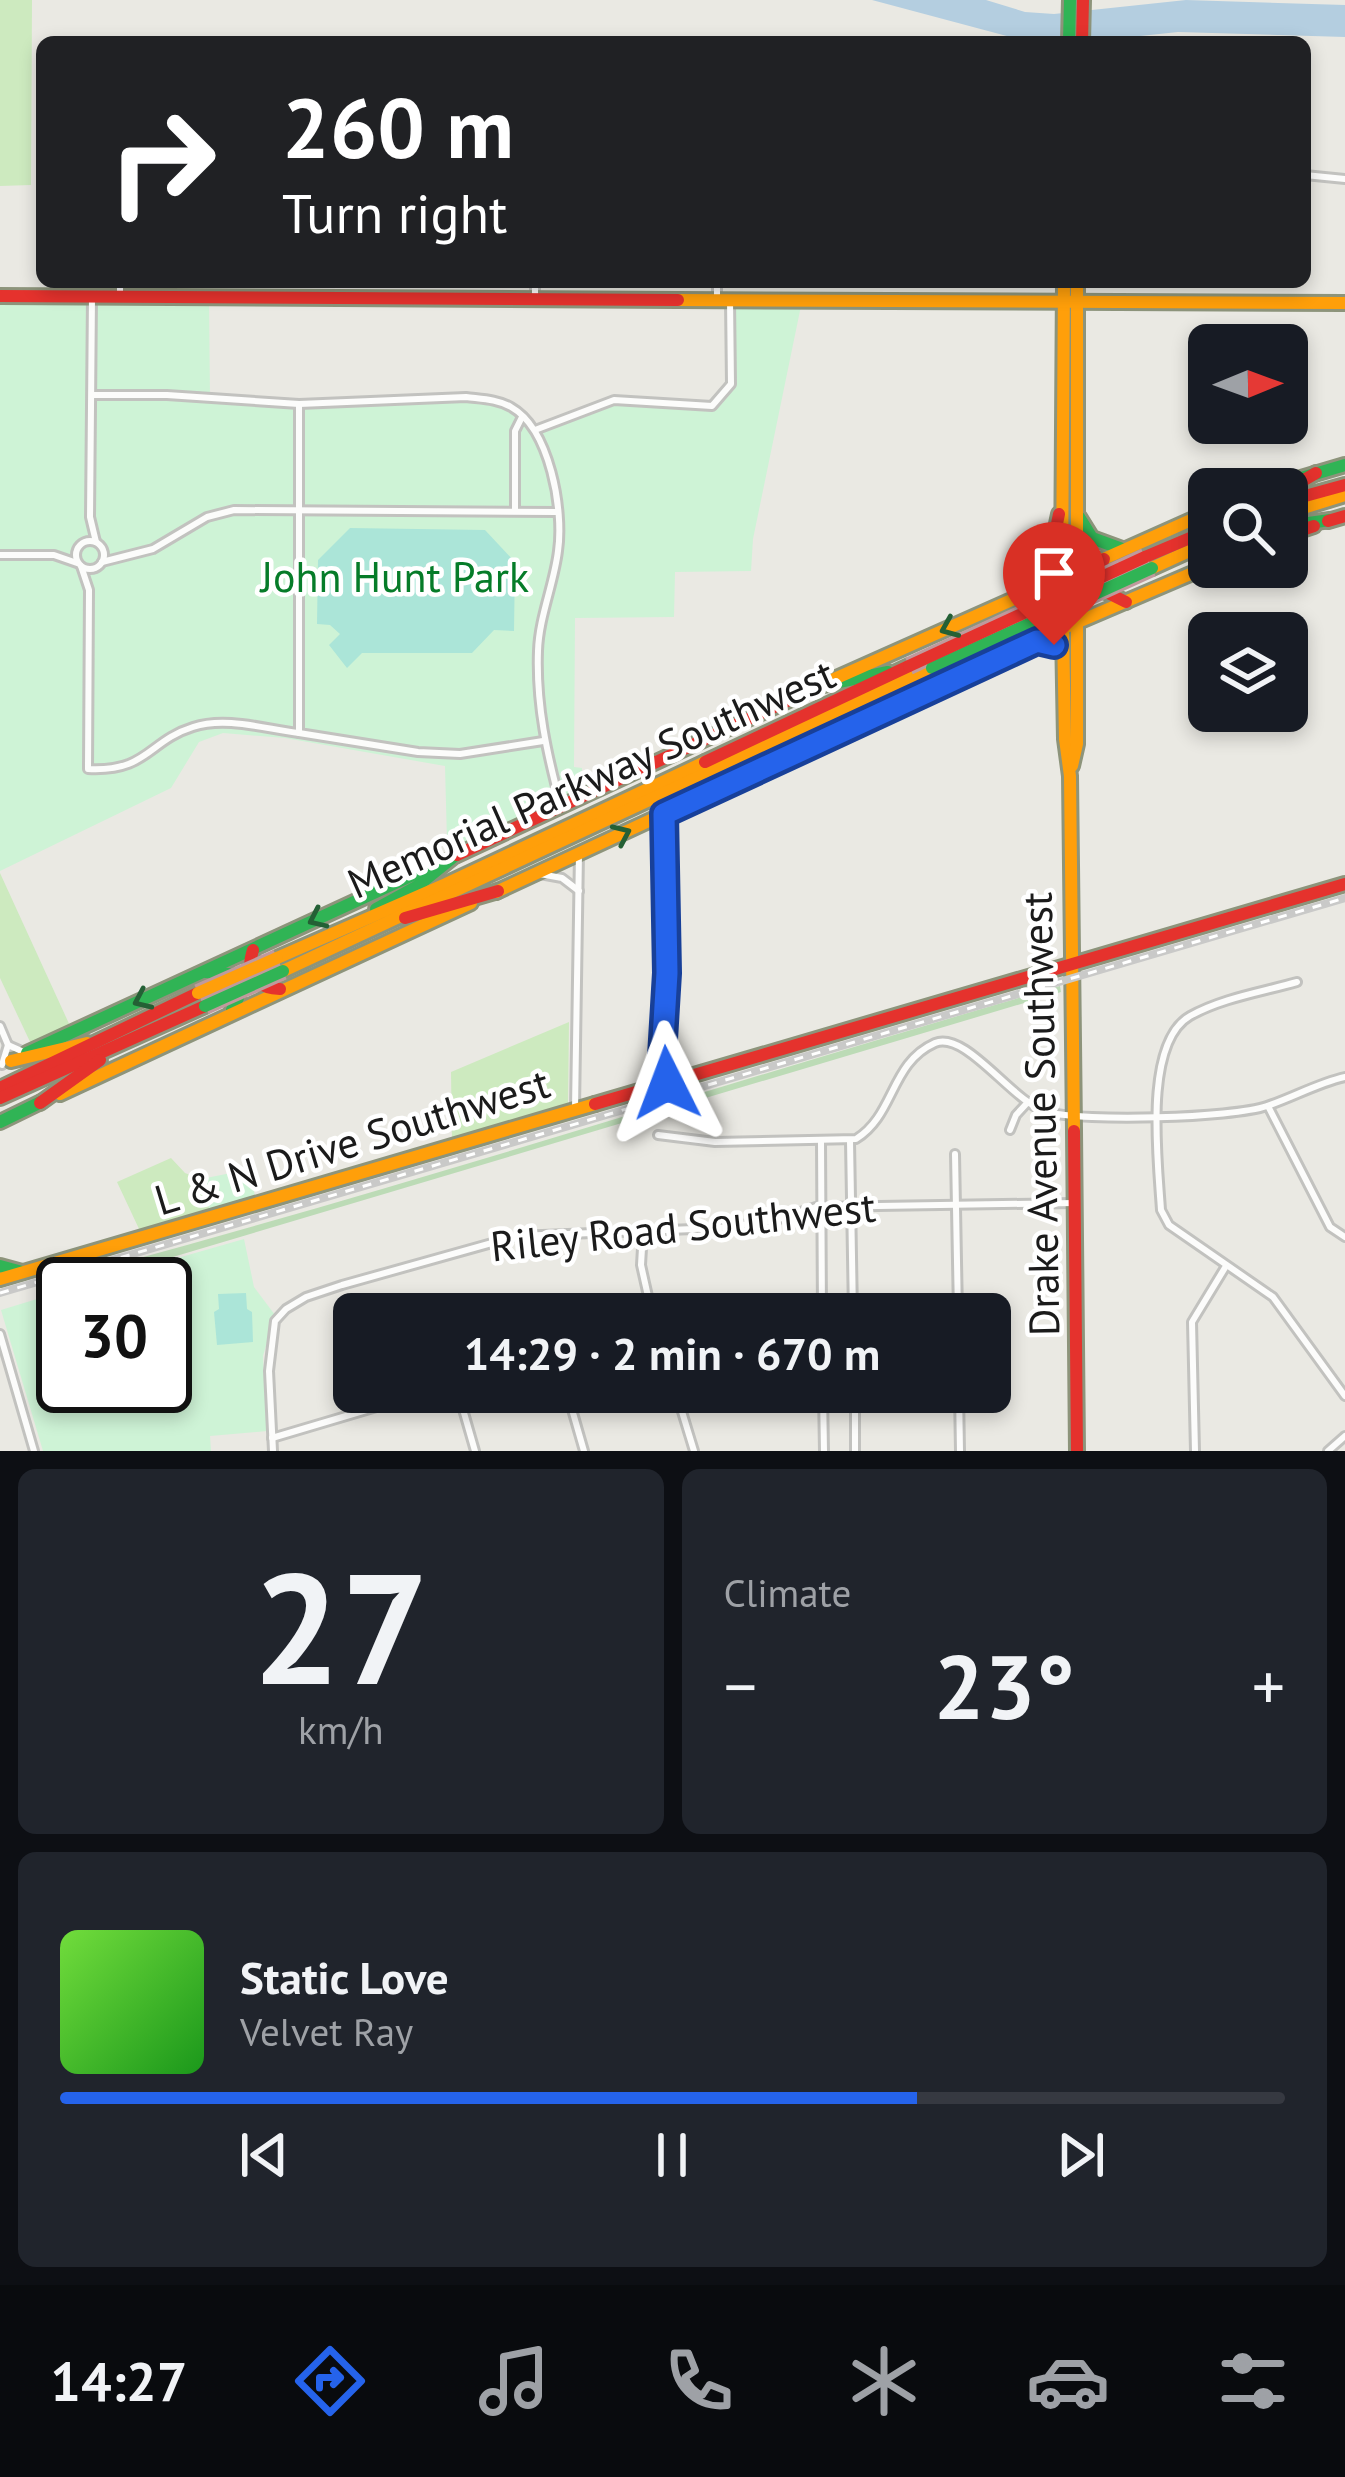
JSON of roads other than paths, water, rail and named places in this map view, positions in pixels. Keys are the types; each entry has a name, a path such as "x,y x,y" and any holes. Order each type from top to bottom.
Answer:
{"main road":[{"path":"1070,36 1076,4"},
{"path":"1076,4 1081,36"},
{"name":"Drake Avenue Southwest","path":"1066,288 1078,570 1064,655 1071,734"},
{"name":"Drake Avenue Southwest","path":"1070,299 1075,288"},
{"path":"0,296 92,296 120,289 276,289 535,299 1345,303"},
{"name":"Drake Avenue Southwest","path":"1070,405 1062,576 1071,625 1077,1451"},
{"path":"1308,475 1345,465"},
{"path":"1308,478 1316,473"},
{"path":"1308,495 1345,485"},
{"path":"1045,584 1063,489"},
{"path":"1308,506 1345,495"},
{"path":"1077,514 1092,538 1124,549"},
{"path":"1308,525 1338,518"},
{"path":"4,1064 1188,521"},
{"name":"Memorial Parkway Southwest","path":"0,1098 280,964 390,920 932,668 1188,541"},
{"name":"Memorial Parkway Southwest","path":"280,964 356,922 909,667 1149,562 1188,550"},
{"path":"1105,558 1097,573 1100,589 1126,602"},
{"path":"0,1121 1188,575"},
{"path":"1023,594 1036,598 1043,608 1043,629 1037,641"},
{"path":"1037,641 1051,643 1064,655"},
{"path":"820,686 909,667"},
{"path":"848,730 870,709 932,668"},
{"path":"356,922 416,887 458,854"},
{"name":"L & N Drive Southwest","path":"0,1279 1345,884"},
{"path":"390,920 498,891"},
{"path":"254,948 248,964 254,981 267,989 286,988"},
{"path":"202,972 220,972 234,982 238,998 227,1016"},
{"path":"40,1103 118,1040"},
{"path":"4,1064 118,1040"},
{"name":"Memorial Parkway Southwest","path":"0,1088 118,1040"},
{"path":"0,1266 23,1273"}],"street":[{"path":"1311,176 1345,179"},
{"path":"535,288 535,299"},
{"path":"535,430 614,400 712,406 731,384 719,288"},
{"path":"89,590 76,553 90,517 92,296"},
{"path":"92,395 299,404 466,397 512,407 535,430 554,481 558,512 559,550 538,646 543,741 561,806"},
{"path":"298,734 299,404"},
{"path":"515,511 515,431 522,417"},
{"path":"543,741 460,754 418,752 211,722 187,728 131,766 88,769 89,590 95,569 103,562 153,549 207,517 234,510 558,512"},
{"path":"90,517 103,562"},
{"path":"54,555 82,543 127,554"},
{"path":"0,555 54,555 95,569"},
{"path":"664,814 667,973 662,1056 667,1083"},
{"path":"575,1109 580,853"},
{"path":"537,873 562,878 579,892"},
{"path":"1297,982 1190,1016 1172,1031 1162,1062 1159,1115 1162,1210 1168,1225 1274,1297 1345,1396"},
{"path":"0,1026 8,1045 4,1064"},
{"path":"658,1135 715,1142 850,1141 874,1127 908,1060 938,1041 956,1042 1028,1102 1047,1112 1244,1112 1345,1077"},
{"path":"8,1045 26,1053"},
{"path":"1010,1130 1028,1102"},
{"path":"1268,1106 1330,1228 1345,1238"},
{"path":"850,1141 853,1293"},
{"path":"821,1142 822,1293"},
{"path":"955,1154 958,1293"},
{"name":"Riley Road Southwest","path":"272,1438 270,1343 275,1321 301,1300 518,1236 747,1225 821,1206 1074,1203"},
{"path":"643,1231 641,1265 647,1293"},
{"path":"1195,1451 1192,1322 1226,1264"},
{"path":"0,1334 34,1451"},
{"path":"272,1451 272,1438 356,1413"},
{"path":"464,1413 475,1451"},
{"path":"573,1413 584,1451"},
{"path":"682,1413 694,1451"},
{"path":"823,1413 824,1451"},
{"path":"854,1413 855,1451"},
{"path":"959,1413 960,1451"},
{"path":"1328,1451 1345,1436"}],"railway":[{"path":"0,1293 1345,898"}],"park label":[{"name":"John Hunt Park","path":"395,576"}]}
